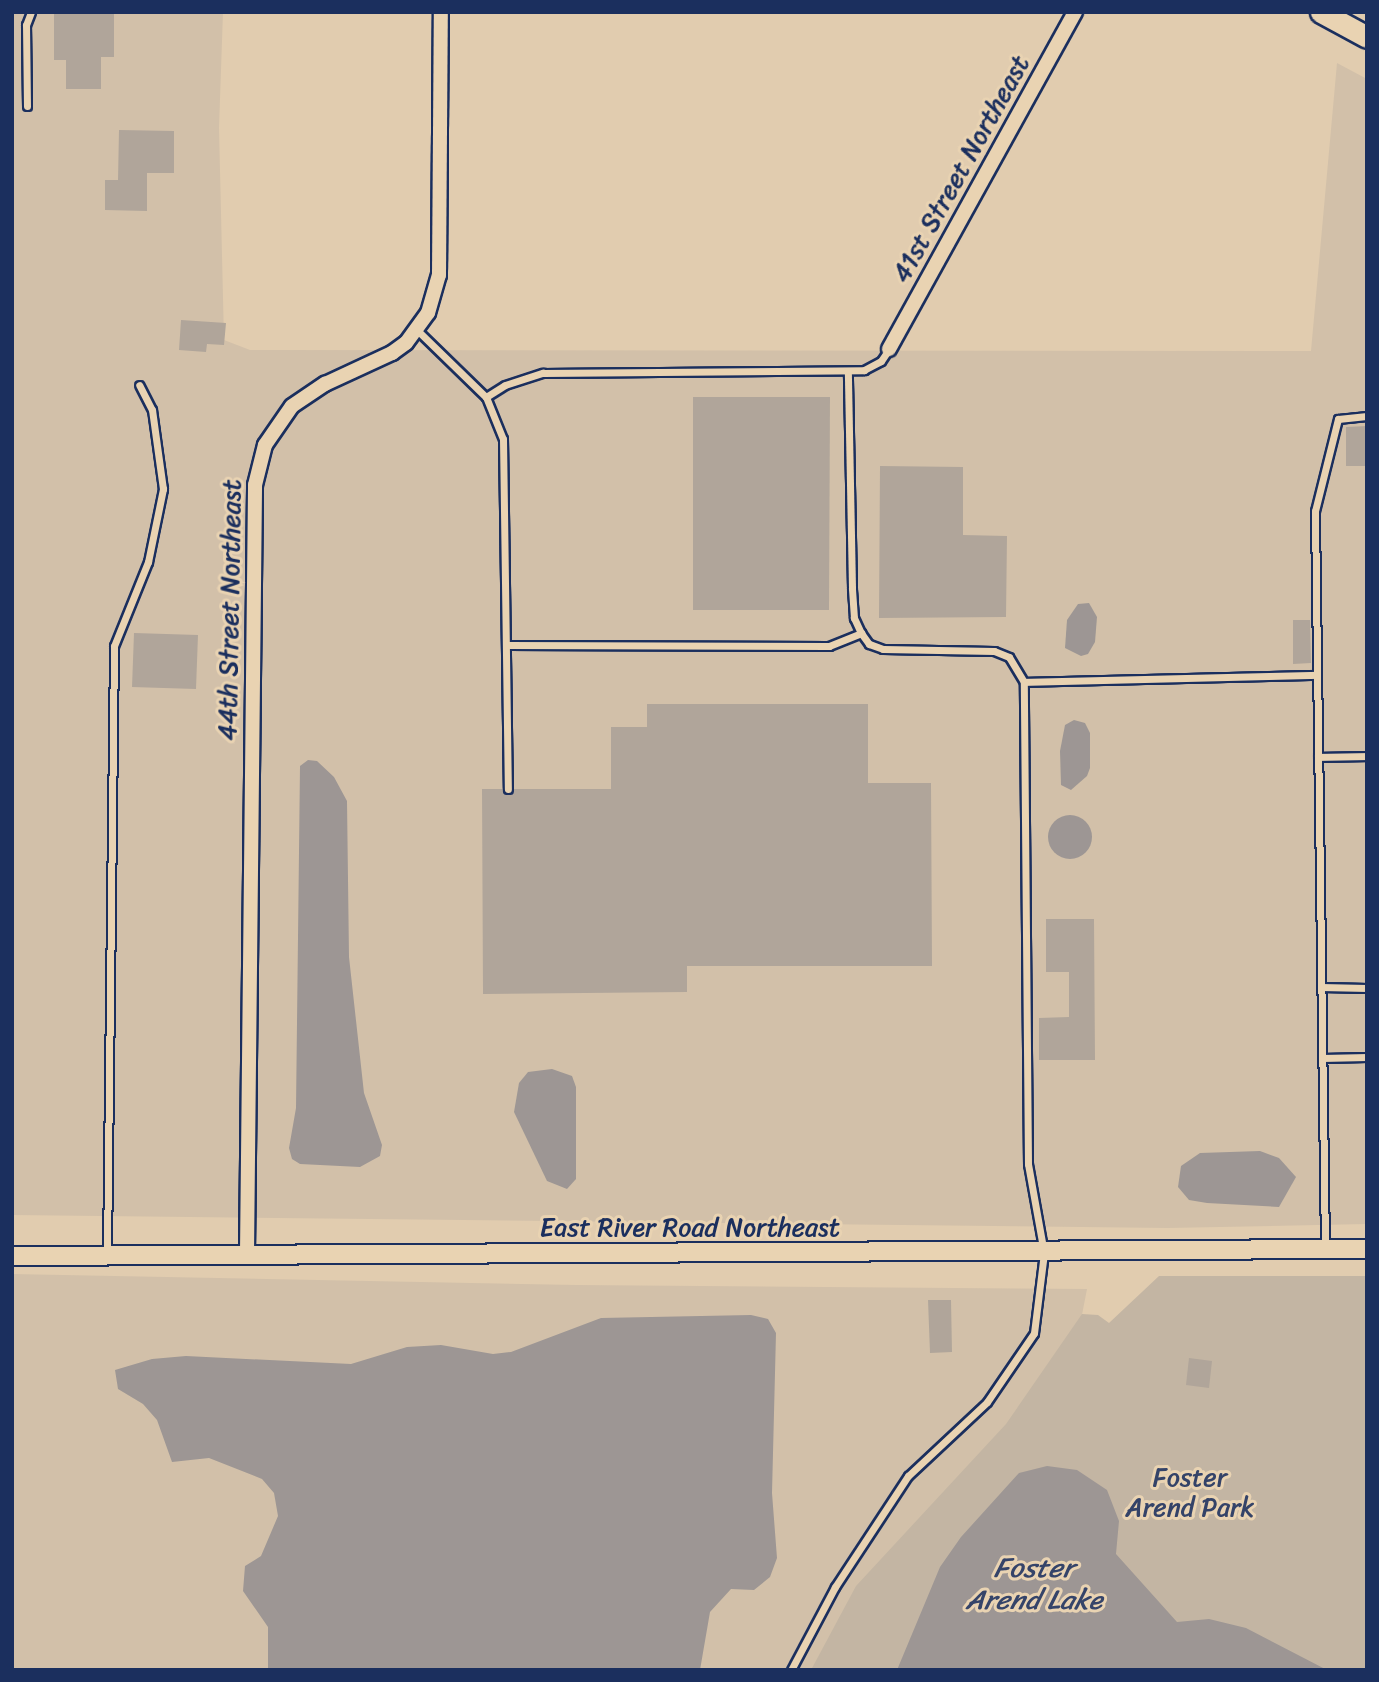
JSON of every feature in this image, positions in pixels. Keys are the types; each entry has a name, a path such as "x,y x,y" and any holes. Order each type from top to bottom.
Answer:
{"main road":[{"path":"1321,12 1367,37"}],"street":[{"name":"44th Street Northeast","path":"247,1253 253,510 259,463 276,426 292,406 325,384 392,353 417,330 428,313 439,275 441,12"},
{"name":"41st Street Northeast","path":"889,349 1075,12"},
{"name":"East River Road Northeast","path":"12,1256 247,1253 1044,1253 1367,1249"}],"lane":[{"path":"27,106 26,25 31,12"},
{"path":"417,330 486,397 499,424 506,463 509,789"},
{"path":"486,397 505,384 543,373 848,372 874,366 889,349"},
{"path":"790,1670 835,1587 908,1476 987,1402 1034,1333 1044,1253 1028,1164 1024,682 1009,657 994,652 883,649 869,644 861,633 854,618 852,588 848,372"},
{"path":"107,1256 114,646 148,562 163,489 152,410 139,385"},
{"path":"1325,1249 1315,511 1338,419 1367,416"},
{"path":"507,645 829,646 861,633"},
{"path":"1024,682 1317,675"},
{"path":"1318,757 1367,756"},
{"path":"1321,987 1367,988"},
{"path":"1322,1058 1367,1057"}],"shaded area":[{"path":"12,12 223,12 219,128 224,340 250,350 1311,351 1337,63 1367,79 1367,1224 1168,1228 12,1215"},
{"path":"12,1274 577,1285 1087,1289 1074,1356 840,1670 12,1670"}],"green space":[{"name":"Foster Arend Park","path":"1159,1276 1367,1276 1367,1670 811,1670 856,1586 1006,1424 1082,1314 1098,1315 1109,1323"}],"water":[{"path":"1089,603 1097,617 1095,642 1088,654 1081,656 1065,648 1067,620 1078,604"},
{"path":"1074,720 1085,723 1090,733 1090,768 1087,776 1071,790 1061,785 1060,751 1065,725"},
{"path":"308,760 317,761 334,777 347,801 349,957 364,1093 382,1145 380,1156 360,1167 300,1164 292,1159 289,1148 296,1108 300,766"},
{"path":"1070,815 1086,821 1092,837 1086,853 1070,859 1054,853 1048,837 1054,821"},
{"path":"552,1069 572,1076 576,1087 576,1179 567,1189 547,1181 514,1112 519,1083 528,1072"},
{"path":"1260,1151 1279,1158 1296,1177 1279,1207 1189,1200 1178,1187 1181,1166 1200,1153"},
{"path":"751,1315 768,1319 776,1333 772,1493 777,1558 770,1577 754,1590 731,1589 710,1612 700,1670 268,1670 268,1627 243,1591 245,1566 261,1556 278,1516 274,1493 262,1479 209,1458 172,1462 157,1420 143,1404 118,1389 115,1370 152,1359 186,1356 351,1364 407,1347 441,1345 493,1354 511,1352 601,1318"},
{"name":"Foster Arend Lake","path":"1047,1466 1077,1470 1107,1490 1119,1521 1116,1554 1177,1622 1209,1619 1246,1628 1327,1670 897,1670 940,1567 961,1537 1019,1473"}],"building":[{"path":"54,12 114,12 114,57 101,57 101,89 66,89 66,60 54,60"},
{"path":"119,130 174,131 174,173 147,173 147,211 105,210 105,180 118,180"},
{"path":"181,320 226,323 224,345 207,344 206,352 179,350"},
{"path":"693,397 830,397 829,610 693,610"},
{"path":"1367,426 1367,466 1346,466 1346,427"},
{"path":"880,466 963,467 963,535 1007,536 1006,617 879,618"},
{"path":"1293,620 1310,620 1311,663 1293,664"},
{"path":"134,633 198,635 196,689 132,687"},
{"path":"647,704 868,704 868,783 931,783 932,966 687,966 687,992 483,994 482,789 502,789 507,795 514,789 611,789 611,727 647,727"},
{"path":"1046,919 1094,919 1095,1060 1039,1060 1039,1018 1069,1017 1069,972 1046,972"},
{"path":"928,1300 951,1300 952,1352 930,1353"},
{"path":"1189,1358 1212,1361 1209,1388 1186,1385"}]}
